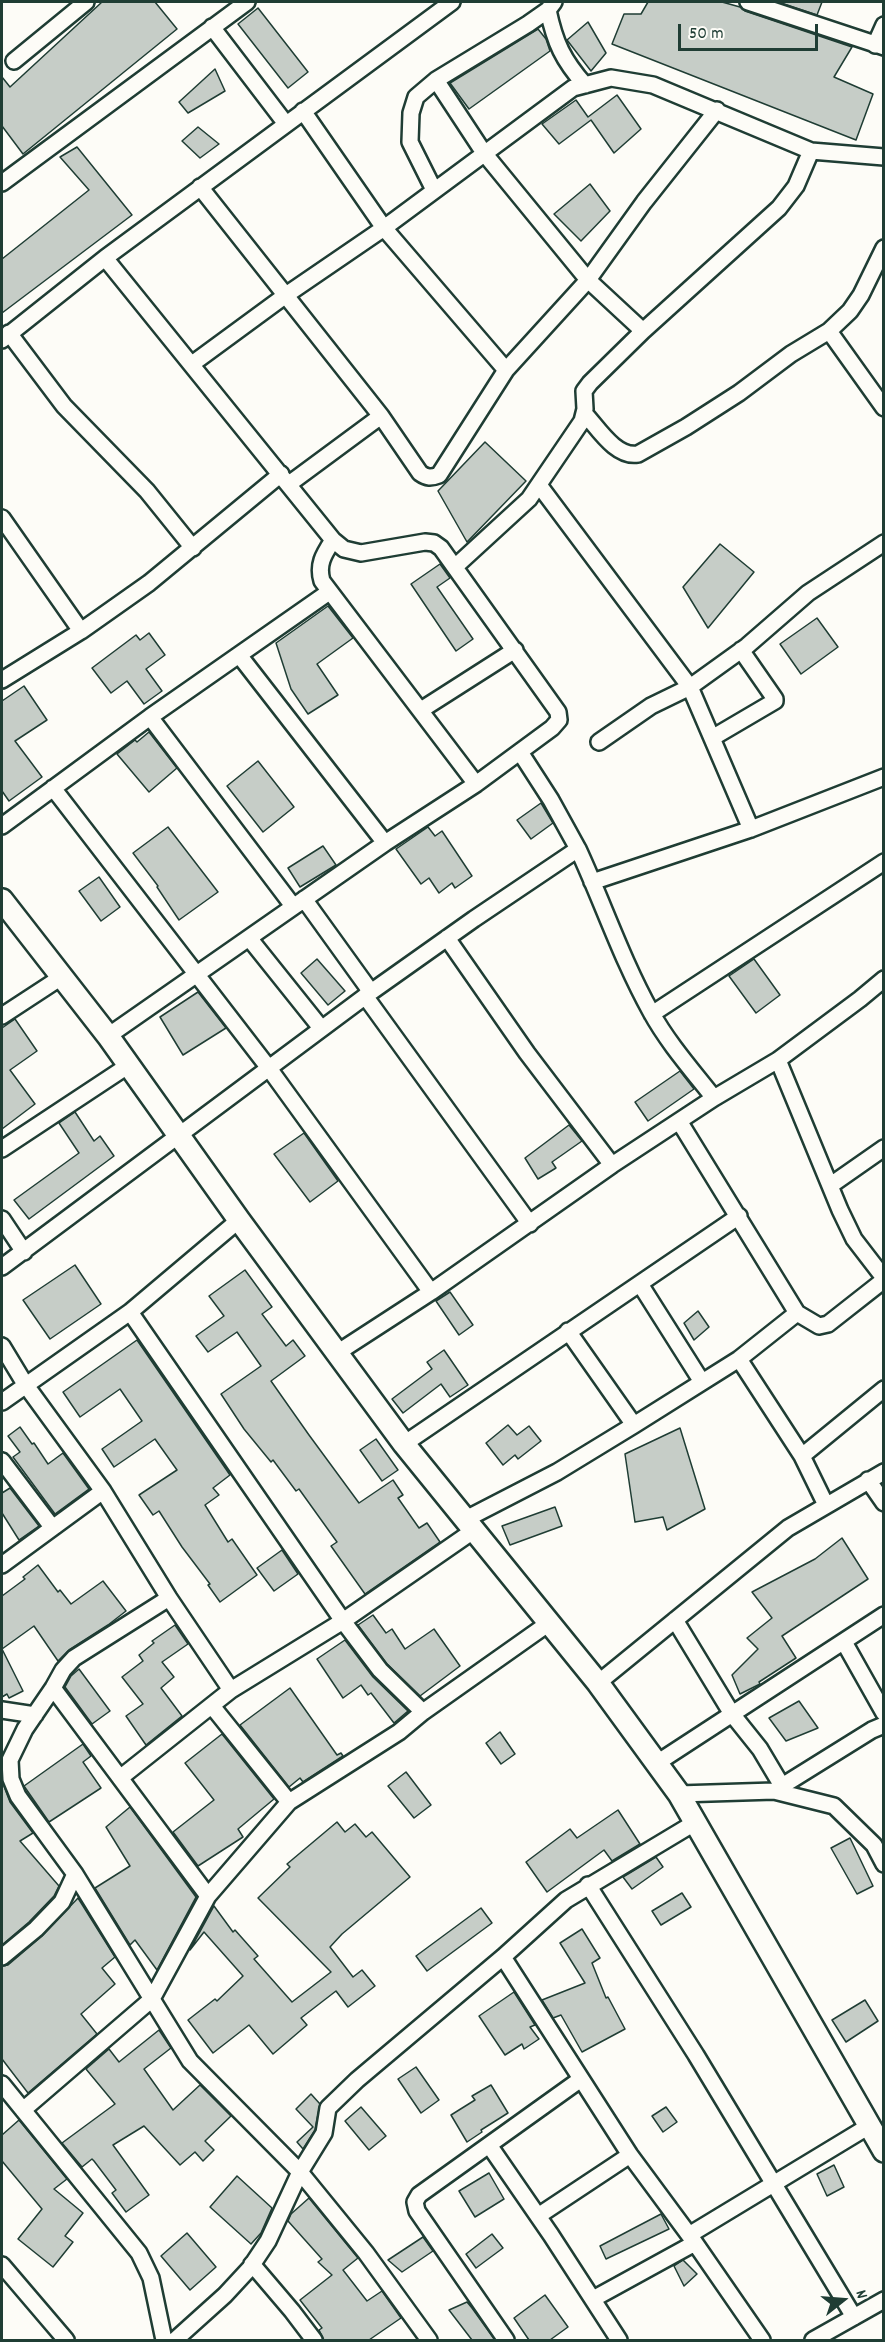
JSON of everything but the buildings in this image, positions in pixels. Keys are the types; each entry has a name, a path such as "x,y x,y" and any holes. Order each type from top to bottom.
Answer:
{"street":[{"path":"14,61 87,2"},
{"path":"193,548 147,490 64,406 5,336 200,187 452,2"},
{"path":"749,2 879,46 884,25"},
{"path":"2,183 244,3"},
{"path":"434,190 410,142 411,113 416,97 436,80 528,24 551,6"},
{"path":"551,6 556,44 568,66 585,85"},
{"path":"212,27 285,124"},
{"path":"192,364 286,295 384,228 573,88 611,78 653,85 811,151 884,157"},
{"path":"436,80 484,153 588,280 644,331"},
{"path":"200,187 381,416 420,472 427,477 439,476 506,370 588,280 644,202 717,110"},
{"path":"303,111 384,228 506,370"},
{"path":"456,566 529,499 582,421 585,414 584,391 644,331 779,208 796,186 811,151"},
{"path":"585,414 620,452 630,456 638,454 739,393 791,354 828,332 850,311 861,295 884,248"},
{"path":"105,258 333,540 344,549 361,553 424,542 434,543 441,548 558,712 559,720 552,728 476,784 298,902 108,1036"},
{"path":"828,332 884,408"},
{"path":"2,680 81,631 285,479 381,416"},
{"path":"539,485 690,687 751,829"},
{"path":"2,519 81,631"},
{"path":"333,540 321,558 320,572 329,592 422,710 476,784"},
{"path":"599,742 651,706 690,687 741,650 808,593 884,543"},
{"path":"2,826 150,717 329,592"},
{"path":"422,710 514,650"},
{"path":"712,738 772,704 776,699 741,650"},
{"path":"238,655 385,843"},
{"path":"150,717 298,902 368,994 530,1224"},
{"path":"520,752 551,800 578,849 626,961 652,1014 677,1051 714,1098"},
{"path":"592,882 751,829 884,777"},
{"path":"53,788 195,976 268,1067 431,1292"},
{"path":"2,1267 321,1028 447,938 578,849"},
{"path":"652,1014 884,862"},
{"path":"2,900 108,1036 239,1220 404,1444 598,1683 679,1794 884,2151"},
{"path":"249,938 321,1028"},
{"path":"447,938 527,1053 612,1165"},
{"path":"2,1016 63,976"},
{"path":"337,1353 431,1292 612,1165 714,1098 778,1060 884,979"},
{"path":"679,1121 797,1313 819,1326 824,1326 882,1275 854,1239 778,1060"},
{"path":"2,1149 129,1065"},
{"path":"831,1185 884,1148"},
{"path":"404,1444 739,1216"},
{"path":"2,1219 24,1252"},
{"path":"2,1402 130,1312 239,1220"},
{"path":"640,1284 702,1382"},
{"path":"130,1312 343,1621 380,1670 423,1712"},
{"path":"120,1778 231,1690 343,1621 469,1526 739,1359 797,1313"},
{"path":"568,1331 634,1425"},
{"path":"2,1346 25,1384 104,1491 169,1598 231,1690"},
{"path":"739,1359 802,1456 826,1504"},
{"path":"802,1456 884,1389"},
{"path":"2,1461 52,1527"},
{"path":"598,1683 788,1528 884,1472"},
{"path":"868,1480 884,1503"},
{"path":"2,1564 104,1491"},
{"path":"169,1598 74,1658 63,1670 10,1760 11,1779 18,1796 75,1874 190,2061 300,2172 366,2253 429,2340"},
{"path":"657,1763 884,1615"},
{"path":"675,1620 732,1714 760,1749 778,1788"},
{"path":"23,2110 152,1999 208,1896 289,1802 399,1732 423,1712 549,1623"},
{"path":"844,1641 884,1713"},
{"path":"53,1688 208,1896"},
{"path":"212,1706 289,1802"},
{"path":"2,1710 35,1715"},
{"path":"778,1788 872,1730 884,1725"},
{"path":"679,1794 778,1788 834,1806 879,1843 884,1864"},
{"path":"175,2340 225,2295 252,2264 268,2241 300,2172 324,2133 328,2108 357,2080 503,1958 566,1900 696,1822"},
{"path":"2,1957 36,1929 62,1902 75,1874"},
{"path":"588,1885 696,2055 854,2317"},
{"path":"503,1958 630,2155 762,2340"},
{"path":"506,2340 417,2211 415,2202 418,2195 581,2079"},
{"path":"2,2084 139,2253 151,2278 164,2340"},
{"path":"593,2299 692,2239 774,2183 869,2126"},
{"path":"489,2145 620,2340"},
{"path":"538,2216 630,2155"},
{"path":"252,2264 314,2340"},
{"path":"2,2265 66,2340"},
{"path":"813,2340 836,2335 854,2317 884,2300"}]}
